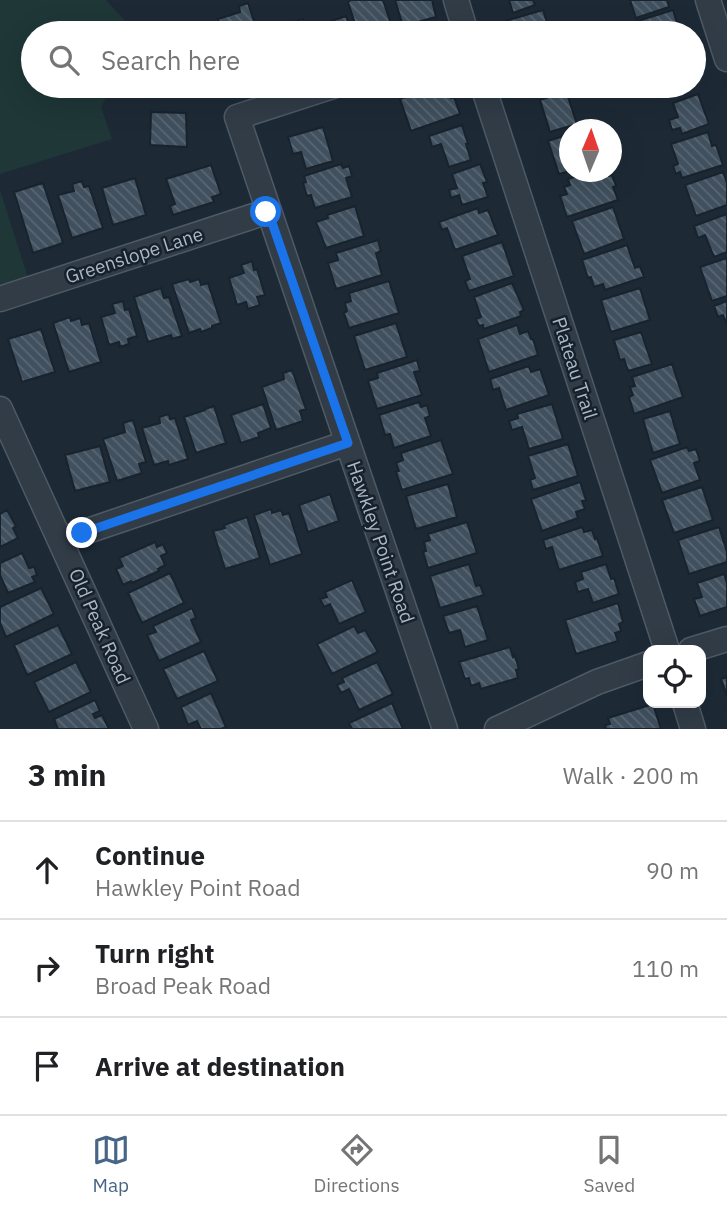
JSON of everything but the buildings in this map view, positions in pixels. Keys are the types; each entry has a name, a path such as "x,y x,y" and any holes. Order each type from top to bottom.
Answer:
{"street":[{"path":"456,0 462,21"},
{"path":"708,0 727,59"},
{"name":"Hawkley Point Road","path":"296,98 237,117 445,729"},
{"name":"Plateau Trail","path":"487,98 665,645"},
{"name":"Greenslope Lane","path":"0,299 268,211"},
{"name":"Old Peak Road","path":"0,409 146,729"},
{"path":"61,540 348,443"},
{"path":"706,645 727,639"},
{"path":"497,729 597,682 643,666"},
{"path":"687,708 693,729"}],"green space":[{"path":"0,0 106,0 125,21 21,21 21,98 106,98 101,107 112,139 0,174"},
{"path":"0,190 29,281 0,290"}],"route":[{"path":"82,533 348,443 268,211 266,212"}]}
